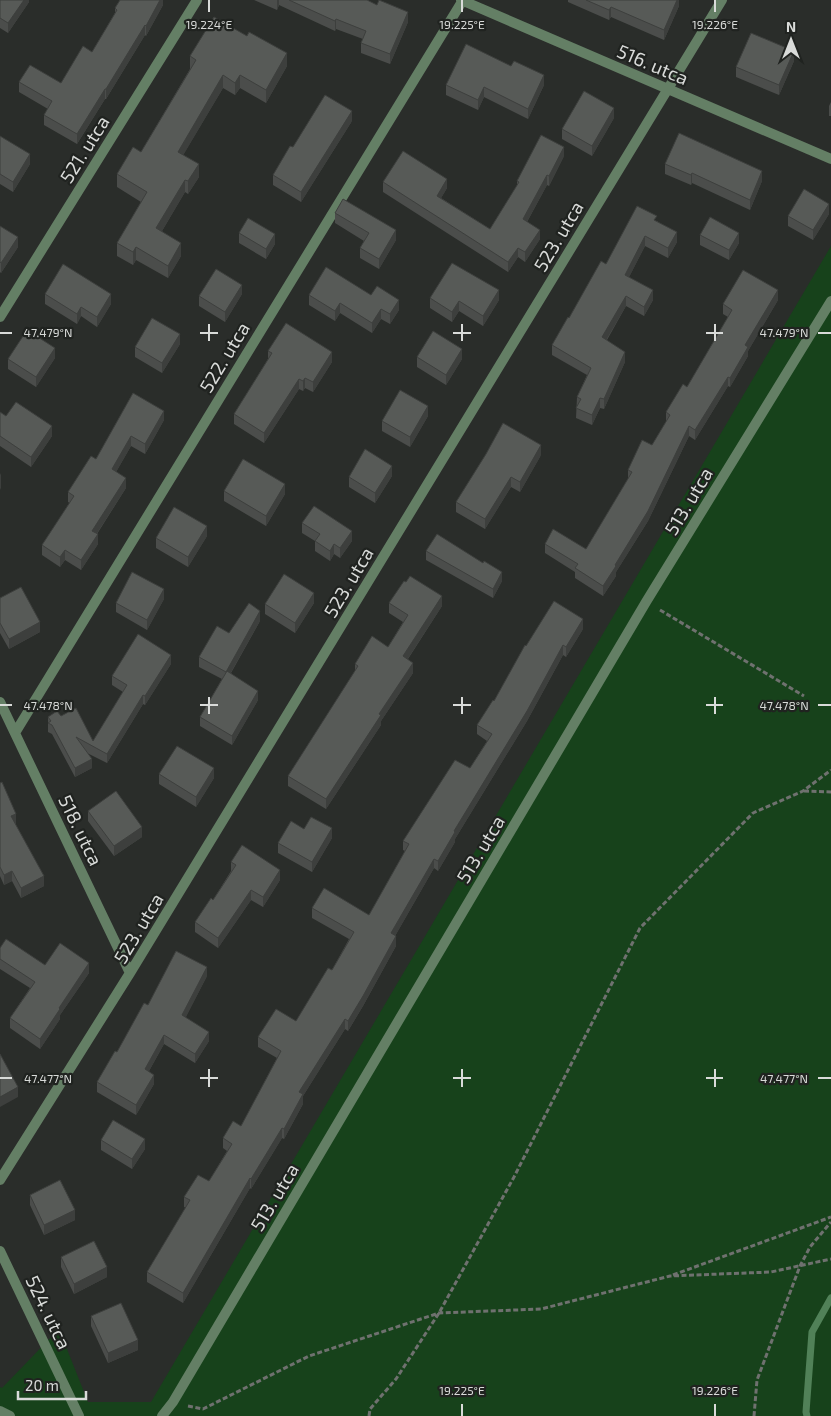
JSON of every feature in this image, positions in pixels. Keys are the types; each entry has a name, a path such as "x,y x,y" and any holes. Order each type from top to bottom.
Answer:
{"street":[{"name":"521. utca","path":"0,317 197,0"},
{"name":"516. utca","path":"462,0 831,160"},
{"name":"522. utca","path":"15,733 462,0"},
{"name":"523. utca","path":"0,1180 130,973 722,0"},
{"name":"513. utca","path":"162,1416 173,1402 646,602 831,301"},
{"name":"518. utca","path":"0,702 130,973"},
{"name":"524. utca","path":"0,1251 79,1416"},
{"path":"0,1411 10,1416"}],"path":[{"path":"646,602 804,696"},
{"path":"369,1416 370,1409 396,1379 439,1313 514,1177 640,928 753,813 803,792 831,770"},
{"path":"803,792 831,792"},
{"path":"173,1402 203,1409 309,1356 439,1313 541,1308 670,1276 831,1218"},
{"path":"754,1416 757,1380 800,1266 810,1247 831,1222"},
{"path":"670,1276 771,1272 831,1259"}],"green space":[{"path":"831,246 831,1416 0,1416 0,1387 2,1388 59,1329 88,1402 151,1402"}],"building":[{"path":"0,0 24,0 8,23 0,18"},
{"path":"120,0 160,0 146,26 77,134 44,115 52,101 19,82 30,65 61,83 83,46 92,52 117,10 115,8"},
{"path":"289,0 367,0 377,5 379,0 408,12 390,54 361,43 366,31 336,19 335,21"},
{"path":"586,0 677,0 664,30 611,7 609,10"},
{"path":"214,17 247,36 249,32 287,53 266,90 240,75 235,83 223,75 178,152 199,164 188,181 185,180 156,228 181,243 168,266 136,247 133,252 117,243 147,192 117,174 133,147 141,152 196,60 190,56"},
{"path":"751,33 794,51 779,85 736,67"},
{"path":"466,44 511,66 514,61 544,75 528,109 484,87 478,100 446,85"},
{"path":"584,91 614,108 592,146 562,129"},
{"path":"325,95 352,111 301,192 273,175 290,146 293,147"},
{"path":"679,133 762,171 750,200 692,173 691,175 665,164"},
{"path":"541,135 564,147 523,219 540,230 525,252 518,248 508,262 383,182 403,151 447,179 437,196 490,229 519,182 517,181"},
{"path":"0,136 30,154 13,182 0,174"},
{"path":"804,189 829,204 813,230 788,216"},
{"path":"343,199 396,230 379,259 360,248 369,233 335,213"},
{"path":"637,206 657,216 654,220 677,232 668,248 645,236 625,275 653,290 644,307 626,296 602,337 625,352 604,399 600,398 592,415 576,408 581,399 577,397 591,368 552,345 601,261 606,264"},
{"path":"710,217 739,233 729,250 700,235"},
{"path":"248,218 275,234 266,249 239,233"},
{"path":"0,226 18,237 1,263 0,262"},
{"path":"452,263 499,290 483,316 459,301 452,312 430,298"},
{"path":"63,264 111,294 97,317 81,307 77,314 45,294"},
{"path":"326,267 371,295 377,286 399,300 390,314 381,309 372,323 340,303 335,311 309,295"},
{"path":"216,269 242,285 225,312 199,296"},
{"path":"743,270 778,290 745,345 748,347 730,378 728,377 695,430 689,426 648,511 603,586 575,568 578,564 545,544 553,529 586,549 632,472 628,470 642,440 652,445 670,415 666,412 683,384 687,387 732,310 723,304"},
{"path":"152,318 180,334 162,363 135,347"},
{"path":"286,323 332,352 313,382 305,378 303,381 299,379 264,433 234,414 272,353 268,351"},
{"path":"27,330 55,348 36,377 8,359"},
{"path":"433,331 462,349 446,375 417,357"},
{"path":"400,390 428,406 410,437 382,421"},
{"path":"133,393 164,411 145,444 131,436 112,469 126,478 92,531 98,534 81,560 65,550 60,557 42,545 74,496 68,492 91,456 96,459"},
{"path":"16,402 52,426 31,457 0,436 0,412 6,416"},
{"path":"503,423 541,445 520,482 511,477 485,519 456,502"},
{"path":"365,449 392,466 375,493 349,477"},
{"path":"243,459 285,484 266,516 224,491"},
{"path":"314,506 352,531 340,548 334,544 330,551 315,541 320,534 302,523"},
{"path":"174,507 207,526 188,557 156,538"},
{"path":"437,534 483,563 484,561 502,572 493,589 426,551"},
{"path":"132,572 164,589 147,620 116,603"},
{"path":"284,574 314,593 295,623 265,604"},
{"path":"410,576 442,596 403,656 413,663 326,799 288,776 358,666 355,664 372,636 388,647 408,615 389,603 404,581 406,582"},
{"path":"21,587 40,622 9,639 0,623 0,598"},
{"path":"554,601 583,619 566,647 563,645 527,711 454,831 438,861 434,859 391,933 396,936 363,996 348,1021 345,1019 299,1092 303,1094 284,1129 282,1128 250,1178 183,1293 147,1272 190,1200 184,1197 198,1175 209,1181 232,1144 223,1138 233,1121 241,1126 281,1051 258,1037 276,1009 296,1021 328,968 332,970 354,932 312,908 324,888 369,915 409,844 403,841 455,760 470,768 492,734 477,725 494,701 525,645"},
{"path":"249,603 260,611 226,672 199,657 217,626 229,633"},
{"path":"138,634 171,655 145,696 143,695 107,754 76,737 92,759 75,768 52,725 48,723 51,721 48,717 57,711 61,716 76,708 93,741 127,685 112,676"},
{"path":"227,671 258,691 232,736 200,717"},
{"path":"177,746 214,768 196,797 159,774"},
{"path":"2,782 16,814 11,816 44,876 21,888 12,871 4,875 0,867 0,783"},
{"path":"116,791 142,827 114,846 88,811"},
{"path":"311,817 332,828 312,862 278,843 291,821 304,829"},
{"path":"242,845 280,870 263,897 251,890 218,938 195,922 211,898 213,900 236,865 231,862"},
{"path":"6,939 45,965 60,943 89,963 40,1039 10,1018 35,982 0,959 0,948"},
{"path":"176,951 207,967 182,1015 209,1032 195,1054 164,1035 145,1069 154,1075 136,1105 97,1082 115,1051 117,1052 144,1003 148,1005"},
{"path":"0,1054 18,1087 0,1097"},
{"path":"113,1120 145,1139 132,1159 101,1140"},
{"path":"60,1180 75,1210 44,1225 30,1195"},
{"path":"94,1241 107,1267 74,1284 61,1257"},
{"path":"121,1303 138,1340 108,1353 91,1316"}],"waterway":[{"path":"807,1416 812,1332 831,1298"}]}
